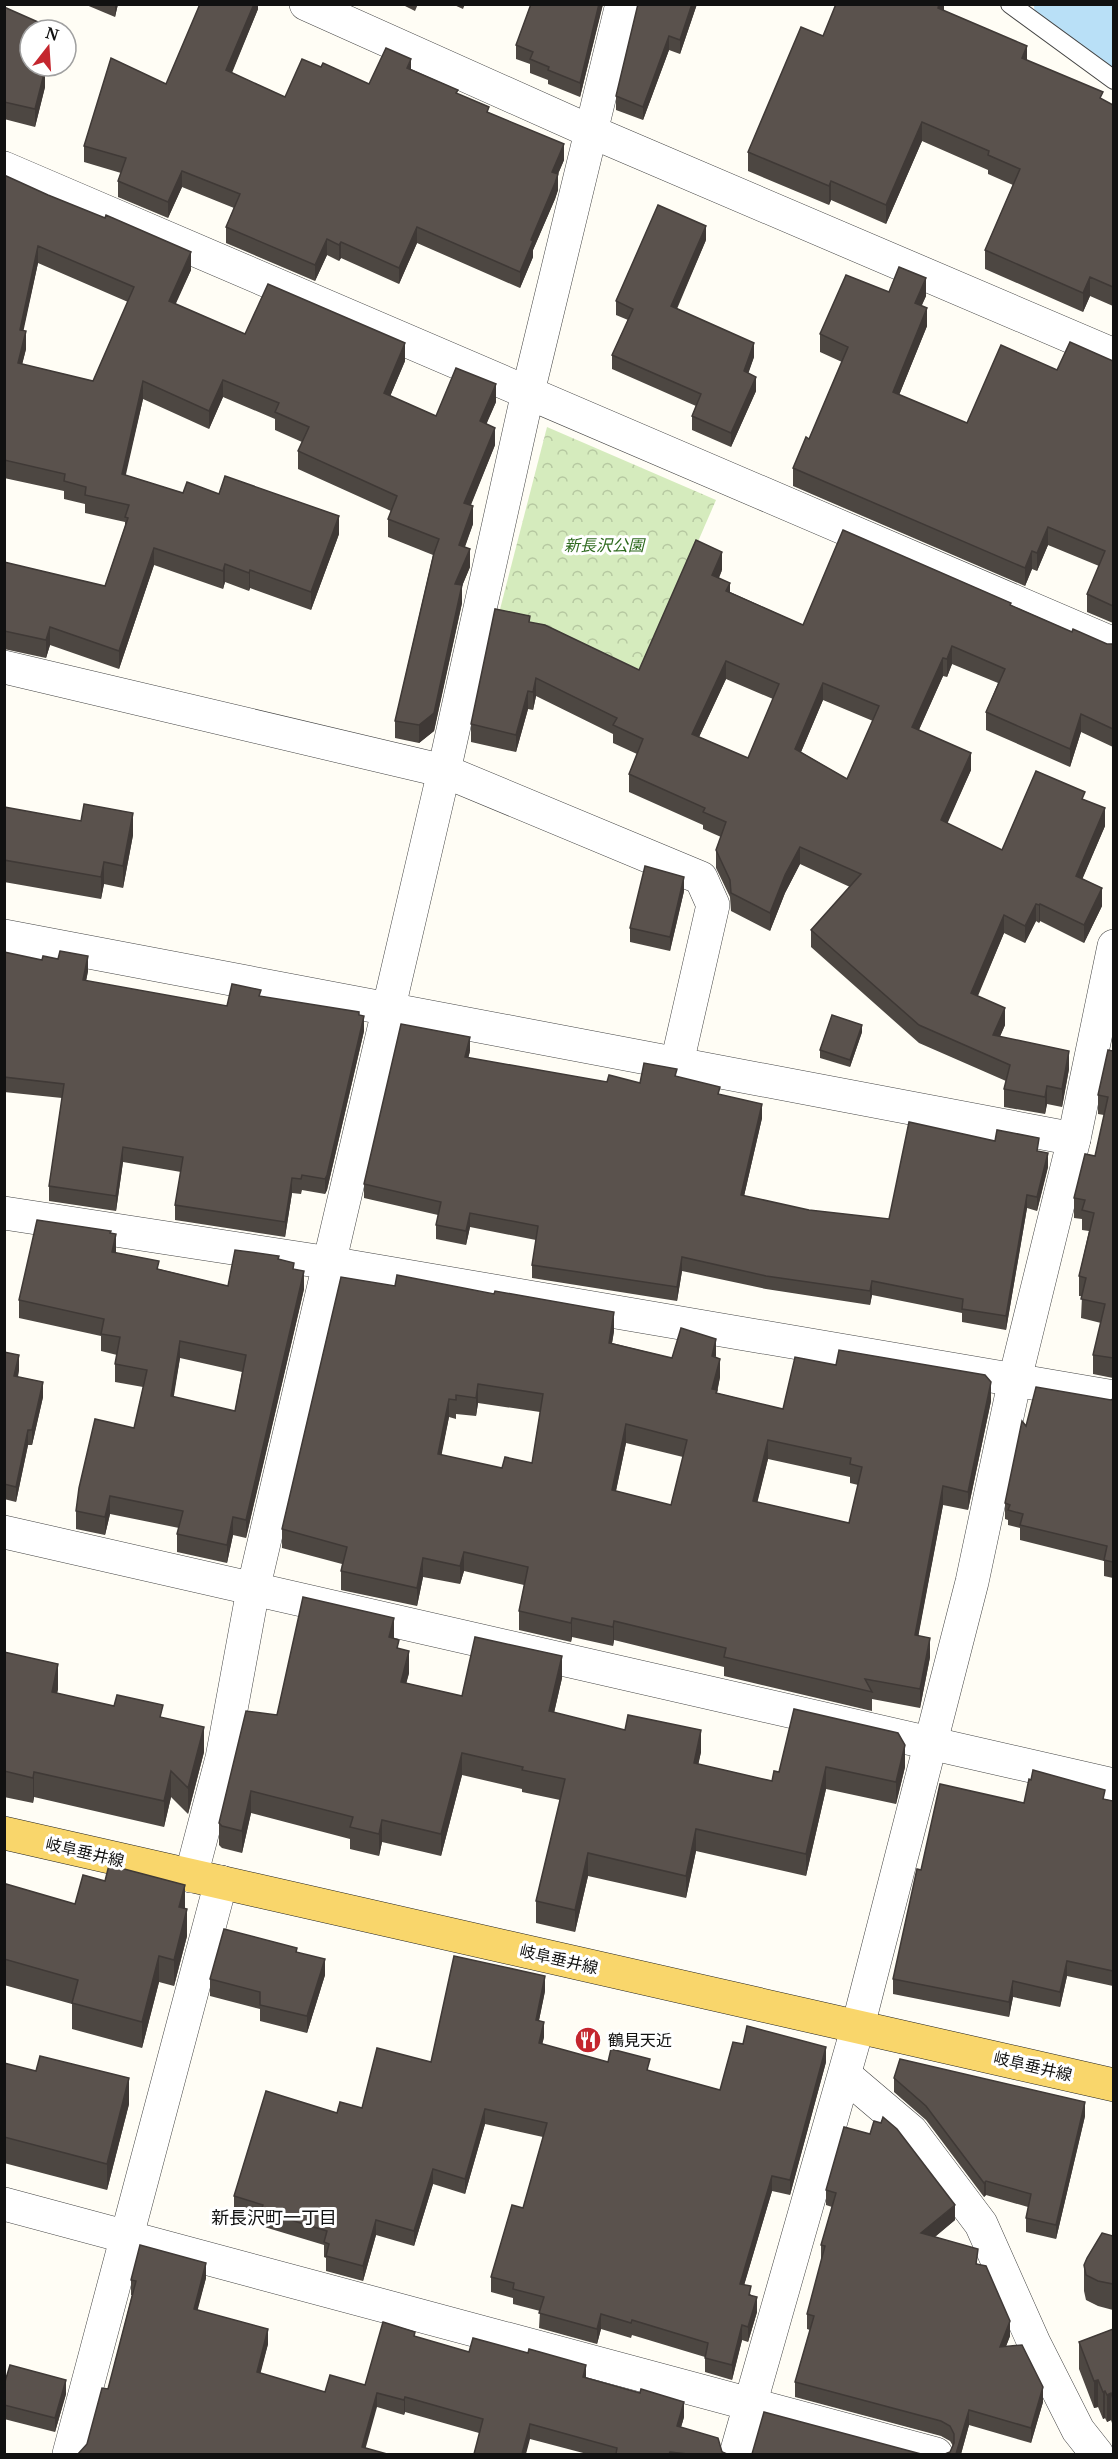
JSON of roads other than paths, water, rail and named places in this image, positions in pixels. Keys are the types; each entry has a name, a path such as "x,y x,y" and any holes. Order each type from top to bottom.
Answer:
{"main road":[{"name":"岐阜垂井線","path":"4,1833 1113,2085"}],"street":[{"path":"306,4 592,132 1113,355"},
{"path":"69,2454 128,2238 206,1879 222,1758 253,1590 444,771 528,392 622,4"},
{"path":"4,168 1113,644"},
{"path":"4,667 444,771 701,878 713,905 677,1063"},
{"path":"4,936 1074,1139"},
{"path":"736,2454 858,2026 972,1582 1015,1379 1107,1011 1113,946"},
{"path":"4,1213 330,1263 1113,1397"},
{"path":"4,1532 1113,1785"},
{"path":"845,2074 911,2131 981,2224 1034,2343 1078,2430 1096,2454"},
{"path":"4,2204 936,2454"}],"lane":[{"path":"1010,4 1113,80"}],"waterway":[{"path":"1067,4 1114,38"}],"place":[{"name":"鶴見天近","path":"588,2040"}],"district":[{"name":"新長沢町一丁目","path":"274,2218"}],"park label":[{"name":"新長沢公園","path":"604,545"}]}
